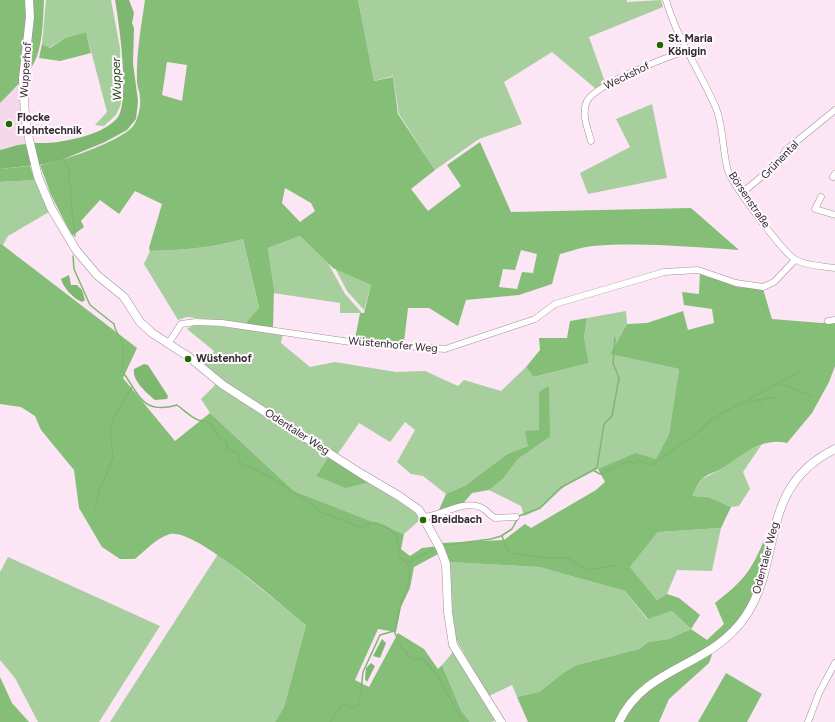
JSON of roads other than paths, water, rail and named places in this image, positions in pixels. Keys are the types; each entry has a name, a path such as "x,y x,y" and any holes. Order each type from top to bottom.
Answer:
{"main road":[{"name":"Wupperhof","path":"29,0 30,17 23,78 24,116 36,171"},
{"name":"Odentaler Weg","path":"36,171 51,208 81,256 97,275 127,300 146,328 189,357 236,393 419,510 440,548 446,564 448,612 452,641 501,722"},
{"name":"Odentaler Weg","path":"618,722 630,703 643,690 663,676 709,652 727,638 739,625 757,594 778,515 787,495 807,468 819,458 835,449"}],"street":[{"name":"Börsenstraße","path":"666,0 686,51 716,109 722,132 728,170 742,193 770,231 795,260"},
{"name":"Weckshof","path":"591,141 586,121 586,107 590,97 607,84 658,61 686,51"},
{"name":"Grünental","path":"742,193 779,162 786,150 835,110"},
{"path":"821,197 815,209 835,215"},
{"name":"Wüstenhofer Weg","path":"168,344 175,330 180,324 201,322 253,326 350,342 445,349 535,319 555,304 664,272 698,270 736,283 763,287 774,282 795,260"},
{"path":"795,260 835,268"},
{"path":"828,321 835,320"},
{"path":"424,517 436,516 450,508 473,505 481,507 495,518 516,517"},
{"path":"808,722 817,696 835,663"}],"waterway":[{"path":"64,159 70,173 68,182 72,187 70,192 75,236"},
{"path":"73,256 74,269 90,305 114,324 123,346 124,353 122,371 143,401 156,407 177,405 195,419 208,422 211,424 220,439 226,442 228,445 226,448 239,454 238,462 274,479 321,512 360,527 377,523 389,529 396,535 399,557 407,563 410,574 394,631 380,635 363,672 360,699 357,706 352,708 343,703 330,722"},
{"path":"594,469 597,468 604,424 612,416 619,378 613,363 615,338"},
{"path":"779,383 798,372"},
{"path":"445,545 491,539 501,536 512,529 519,516 540,508 560,488 593,470 600,474 628,461 634,463 640,461 651,465 696,434 712,419 779,383 812,396"},
{"path":"95,508 99,492 113,458 110,429 115,415 132,387"},
{"path":"739,403 741,405 761,399 775,398"},
{"path":"755,400 763,403"},
{"path":"502,536 507,549 511,553 546,558 568,558 587,570 619,565"},
{"path":"407,563 433,549"},
{"path":"394,631 402,648 413,660 423,658 438,677 463,722"}],"place":[{"name":"St. Maria Königin","path":"660,45"},
{"name":"Flocke Hohntechnik","path":"9,124"},
{"name":"Wüstenhof","path":"188,359"},
{"name":"Breidbach","path":"423,520"}],"water label":[{"name":"Wupper","path":"117,79"}]}
